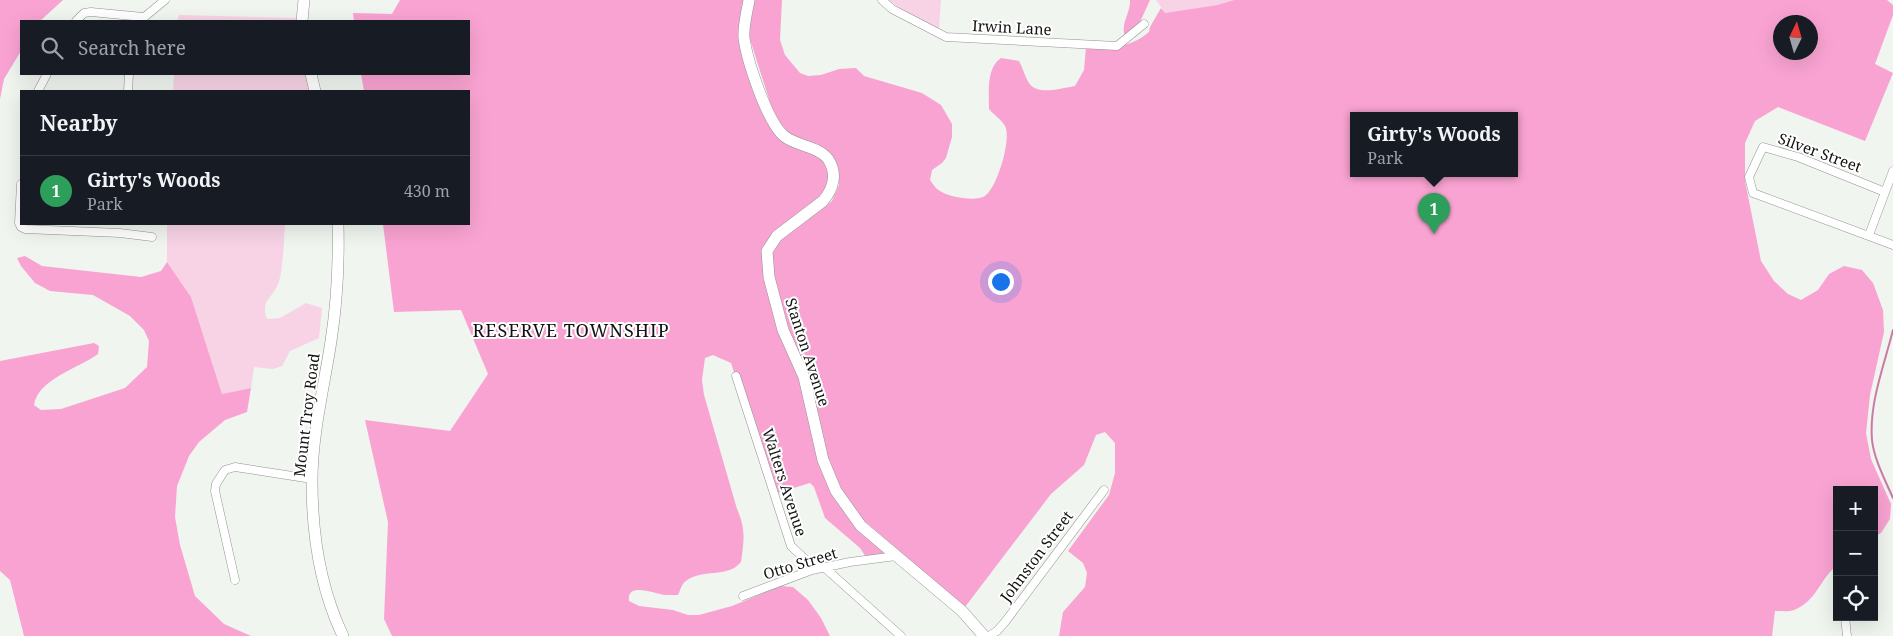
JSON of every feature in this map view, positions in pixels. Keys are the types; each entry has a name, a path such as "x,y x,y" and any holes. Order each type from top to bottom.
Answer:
{"street":[{"path":"77,20 84,13 91,12 142,19 165,0"},
{"path":"302,20 304,0"},
{"name":"Stanton Avenue","path":"750,0 744,38 767,111 782,134 789,140 820,153 827,159 833,172 832,187 823,201 777,236 767,250 768,271 778,311 783,330 804,377 822,460 828,476 846,508 861,526 962,611 984,636"},
{"name":"Irwin Lane","path":"882,0 892,9 946,37 1117,46 1144,24"},
{"path":"39,90 46,75"},
{"path":"128,90 129,75"},
{"path":"311,75 315,90"},
{"name":"Silver Street","path":"1869,236 1753,193 1749,177 1763,147 1798,157 1885,192"},
{"path":"1893,171 1869,236 1893,245"},
{"path":"20,204 19,223 25,229 120,233 152,237"},
{"name":"Mount Troy Road","path":"338,225 338,283 318,419 312,479 314,532 320,570 333,612 343,636"},
{"name":"Walters Avenue","path":"736,376 791,546 807,561 825,568 901,636"},
{"path":"235,580 215,491 216,484 225,470 235,467 312,479"},
{"name":"Johnston Street","path":"989,636 998,631 1104,490"},
{"name":"Otto Street","path":"743,596 812,570 850,562 885,559 896,556"},
{"path":"1845,621 1847,636"}],"shaded area":[{"path":"0,0 63,0 41,20 20,20 20,53 4,79 0,99"},
{"path":"400,0 749,0 744,38 778,128 827,159 832,187 777,236 767,255 836,491 896,556 868,560 860,548 825,518 814,487 810,483 774,494 731,363 713,355 705,358 702,380 704,395 742,523 741,562 729,570 692,577 683,583 678,595 665,595 637,590 632,591 629,595 629,601 639,606 673,610 688,615 699,615 732,606 781,586 793,587 808,600 821,618 830,636 392,636 384,619 388,522 365,420 450,431 488,374 461,310 394,312 383,225 470,225 470,90 364,90 361,75 470,75 470,20 354,20 353,13 392,14"},
{"path":"754,0 782,0 780,40 785,55 800,73 808,76 821,75 839,69 856,68 864,76 922,93 941,105 952,124 952,137 946,158 932,170 930,180 937,189 944,193 956,197 975,199 985,196 994,184 1002,163 1007,141 1005,126 989,109 989,81 996,62 1001,58 1019,61 1029,83 1038,89 1050,90 1075,86 1084,70 1086,47 1112,47 1134,42 1149,32 1161,8 1165,13 1217,5 1234,0 1887,0 1893,5 1893,15 1875,64 1893,73 1865,141 1778,107 1755,121 1745,143 1745,181 1761,261 1774,281 1788,294 1801,300 1818,290 1829,274 1844,266 1862,270 1873,283 1883,310 1884,332 1870,395 1866,433 1871,459 1891,504 1890,519 1878,535 1878,486 1833,486 1833,569 1808,602 1792,611 1775,611 1772,636 1059,636 1063,612 1085,587 1087,573 1083,563 1068,551 1109,495 1115,473 1115,443 1105,432 1096,435 1084,465 1051,494 965,607 862,519 837,483 826,456 786,326 772,265 773,253 777,243 832,201 839,185 838,170 826,150 790,134 780,125 774,115 749,36"},
{"path":"889,0 941,0 939,30 912,17"},
{"path":"1130,0 1150,0 1140,22 1125,37 1124,27"},
{"path":"1156,0 1234,0 1217,5 1165,13"},
{"path":"179,15 297,18 297,20 177,20"},
{"path":"174,75 307,75 311,90 173,90"},
{"path":"167,225 285,225 280,279 266,304 265,313 267,319 280,318 306,303 322,308 319,338 290,351 282,366 273,369 254,367 251,388 222,394 191,297 167,262"},
{"path":"25,256 42,266 141,277 161,271 167,262 191,297 222,394 251,388 247,412 225,420 199,442 189,456 177,486 175,517 180,545 195,596 224,624 251,636 24,636 10,580 0,571 0,361 94,343 99,346 98,354 60,375 43,388 37,396 34,405 41,410 61,409 125,388 147,367 149,341 144,330 130,316 93,295 50,291 35,283 17,258"}],"waterway":[{"path":"1893,330 1875,398 1872,426 1875,455 1893,498"}],"place":[{"name":"Girty's Woods","path":"1434,234"}],"district":[{"name":"RESERVE TOWNSHIP","path":"571,330"}]}
